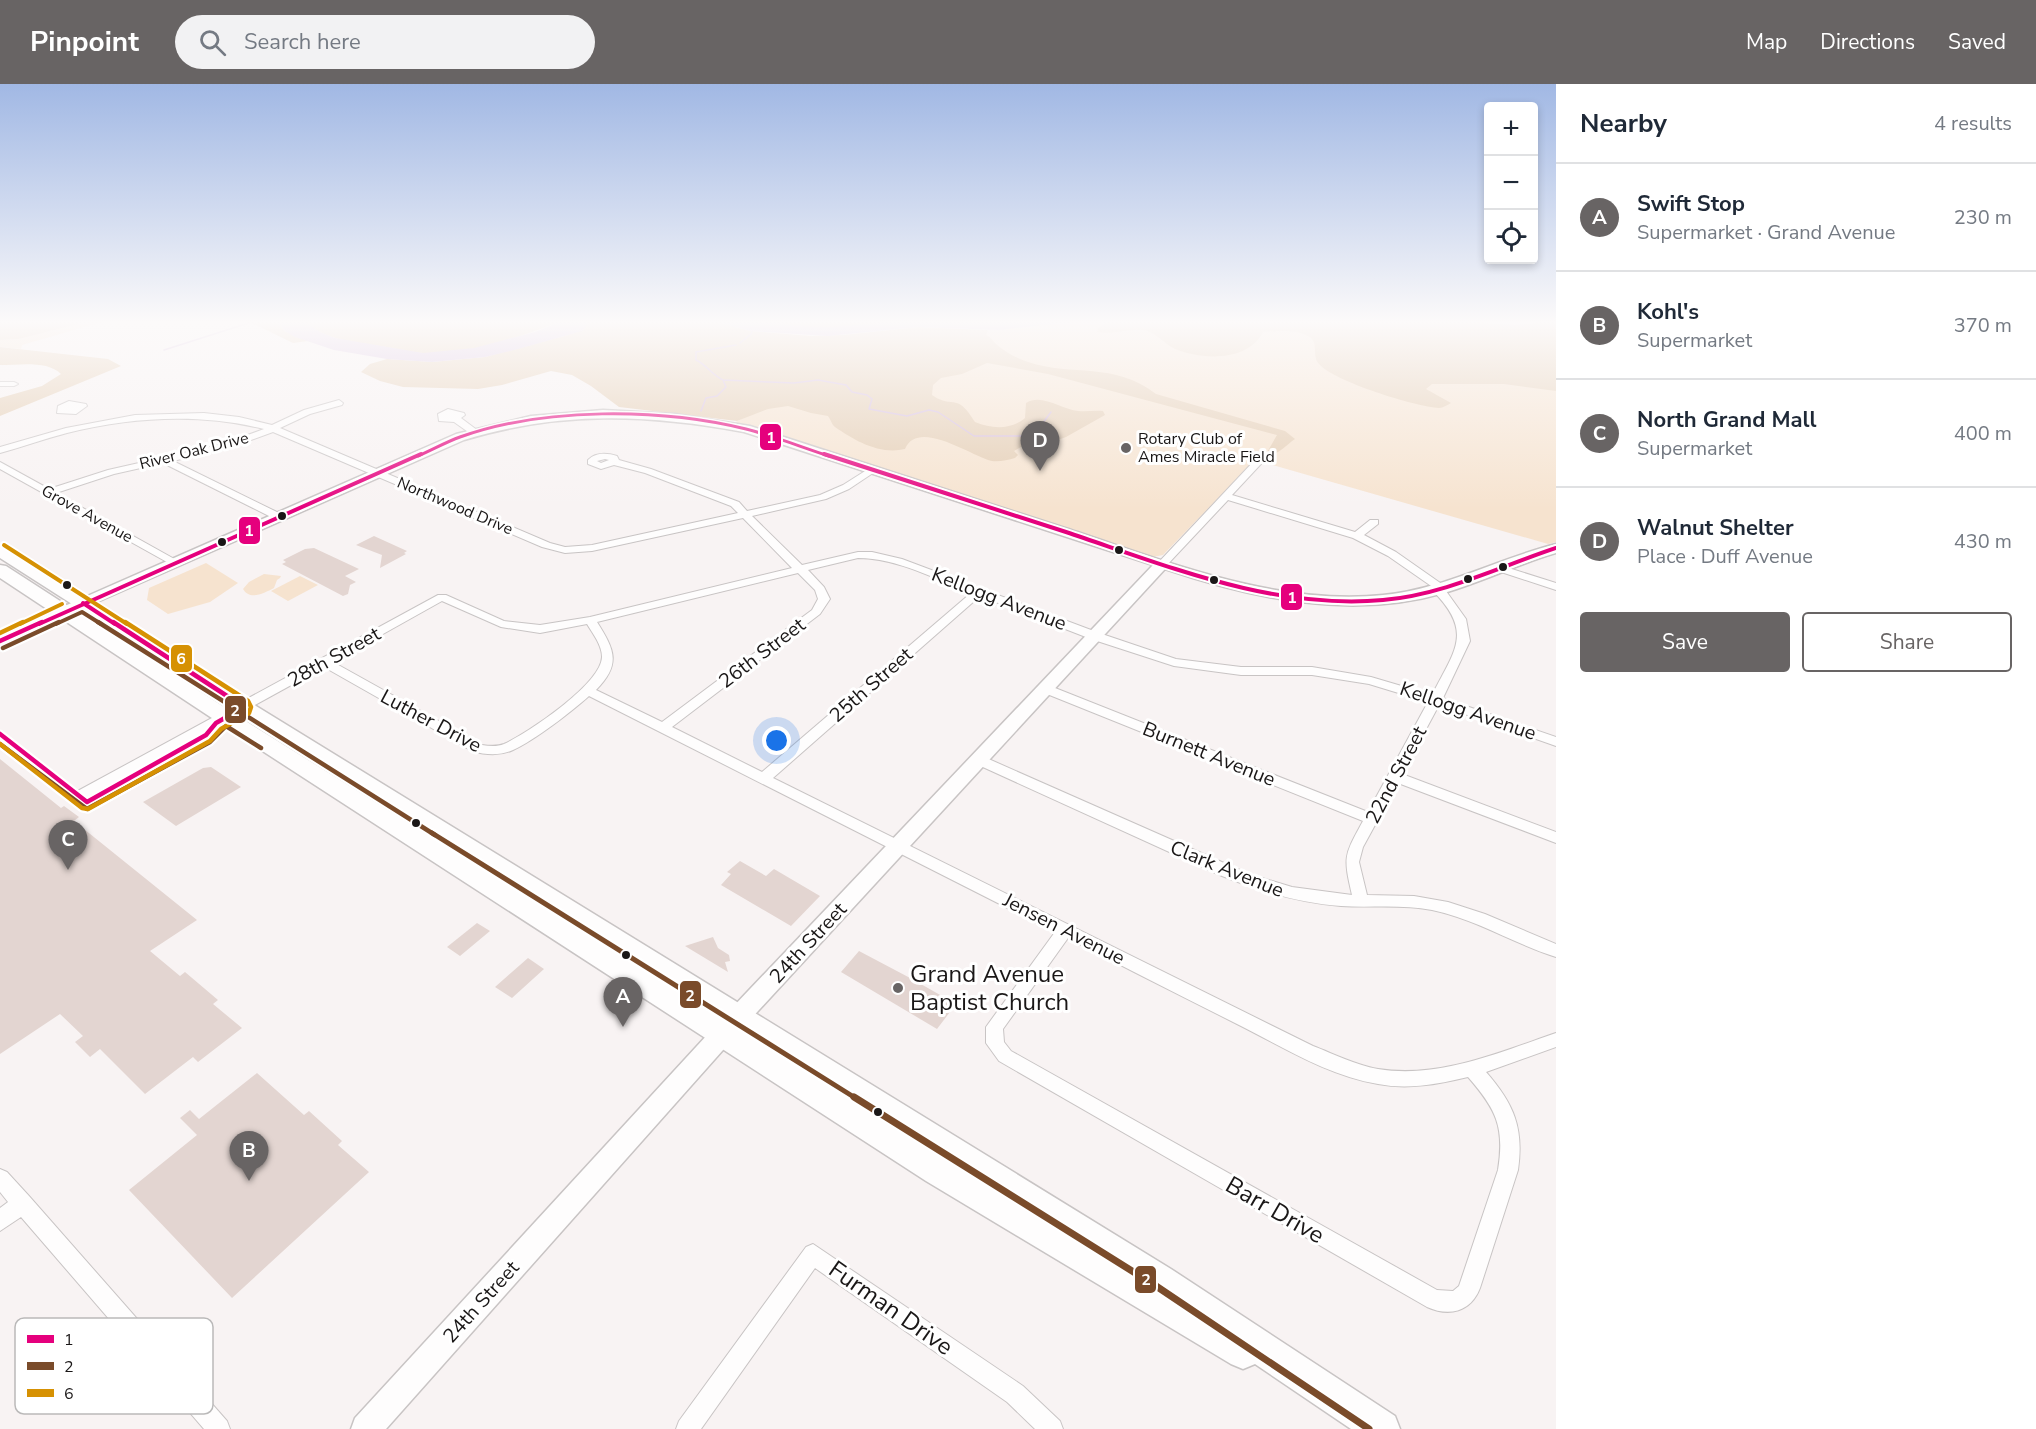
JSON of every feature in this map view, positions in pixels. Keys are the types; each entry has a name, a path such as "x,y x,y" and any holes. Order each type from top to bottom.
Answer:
{"main road":[{"path":"74,607 474,432 504,423 552,416 606,413 673,417 746,429 1162,564 1251,590 1316,598 1375,600 1400,598 1440,589 1556,548"},
{"path":"0,552 228,716 731,1025 1160,1280 1382,1429"},
{"name":"24th Street","path":"366,1429 731,1025 1162,564"},
{"path":"0,570 74,607"},
{"path":"731,1025 937,1170 1372,1429"}],"street":[{"path":"0,384 14,384"},
{"name":"River Oak Drive","path":"48,492 111,472 226,446 307,412 339,403"},
{"path":"76,411 97,424"},
{"name":"Northwood Drive","path":"0,450 97,424 153,417 197,416 242,420 273,428 546,545 565,550 592,548 823,498 846,487 873,469"},
{"path":"456,419 474,432"},
{"path":"166,460 279,517"},
{"path":"614,462 648,471 721,497 747,514 800,568"},
{"name":"24th Street","path":"1162,564 1257,463"},
{"name":"Grove Avenue","path":"0,465 174,563"},
{"name":"22nd Street","path":"1226,496 1357,536 1392,554 1440,589 1454,607 1464,632 1462,650 1356,847 1352,862 1361,901"},
{"path":"1357,536 1374,522"},
{"name":"Kellogg Avenue","path":"442,597 491,621 514,627 540,629 590,620 846,556 872,555 898,561 1146,654 1194,666 1241,671 1312,671 1342,675 1395,687 1556,742"},
{"name":"26th Street","path":"663,728 822,605 824,599 820,589 800,568"},
{"path":"1498,568 1556,587"},
{"name":"25th Street","path":"764,778 978,592"},
{"name":"28th Street","path":"83,799 206,735 228,716 442,597"},
{"path":"0,641 74,607"},
{"name":"Luther Drive","path":"324,662 486,751 509,747 590,691 599,682 608,661 604,643 590,620"},
{"name":"Burnett Avenue","path":"1046,688 1372,819"},
{"name":"Jensen Avenue","path":"590,691 1307,1051 1350,1068 1380,1076 1409,1078 1442,1076 1556,1040"},
{"name":"Clark Avenue","path":"979,760 1249,881 1309,897 1361,901 1408,900 1434,904 1462,912 1556,951"},
{"path":"1394,776 1556,837"},
{"name":"Barr Drive","path":"1065,930 995,1027 993,1036 996,1047 1000,1051 1434,1300 1450,1303 1463,1299 1470,1288 1512,1152 1512,1132 1505,1113 1493,1093 1472,1068"},
{"path":"0,1178 122,1318"},
{"path":"0,1221 22,1203"},
{"name":"Furman Drive","path":"687,1429 813,1254 1015,1394 1052,1429"},
{"path":"206,1414 219,1429"}],"shaded area":[{"path":"46,384 78,384 0,416 0,398"},
{"path":"391,384 506,384 478,389 403,387"},
{"path":"587,384 934,384 932,395 959,404 975,422 988,426 1008,426 1020,422 1025,418 1026,403 1032,400 1045,401 1078,411 1103,411 1105,415 1066,437 1052,442 1049,447 1021,447 1014,451 1018,455 1015,458 992,461 933,438 921,437 912,440 905,449 886,450 868,446 834,426 828,416 788,406 768,409 737,421 619,407"},
{"path":"824,384 1556,384 1556,542 1548,544 1255,460 1163,555 1153,557 780,435 734,423 783,396"},
{"path":"1085,384 1139,384 1156,394 1285,431 1295,439 1277,453 1265,456 1277,435"},
{"path":"1354,384 1556,384 1556,391 1504,384 1432,384 1426,389 1451,403 1441,408 1395,398"},
{"path":"206,563 238,583 210,602 168,614 147,600 149,588"},
{"path":"264,574 281,576 274,588 266,592 257,595 246,593 243,589 249,582"},
{"path":"300,576 318,585 288,601 271,591"}],"building":[{"path":"374,536 407,551 404,553 406,554 380,568 382,555 356,545"},
{"path":"314,548 359,569 345,576 356,582 350,585 348,594 343,596 282,564 286,562 283,560 305,549"},
{"path":"0,759 61,808 64,806 79,817 74,821 197,920 150,951 180,976 185,972 218,1000 213,1004 242,1028 198,1062 193,1057 145,1094 100,1049 90,1057 75,1042 83,1036 60,1014 0,1054"},
{"path":"211,767 241,787 176,826 143,802 203,768"},
{"path":"740,861 766,876 774,869 820,896 791,926 721,885 731,874 727,872"},
{"path":"477,923 490,931 460,956 447,947"},
{"path":"713,937 718,948 729,955 730,961 725,962 728,972 685,946"},
{"name":"Grand Avenue Baptist Church","path":"859,951 956,1004 937,1029 841,972"},
{"path":"528,958 544,969 512,998 495,987"},
{"path":"257,1073 304,1115 309,1111 342,1141 338,1145 369,1172 232,1298 129,1190 197,1135 180,1118 190,1110 199,1119"}],"waterway":[{"path":"701,411 706,398 717,396 726,387 725,384"},
{"path":"839,384 846,385 852,392 867,395 872,399 869,409 907,416 929,410 938,412 974,436 1032,436 1041,432 1042,424 1051,412"}],"transit line":[{"name":"1","path":"0,641 460,437 532,421 567,417 602,415 673,418 746,429 1221,583 1302,599 1342,602 1406,597 1449,586 1556,548"},
{"name":"6","path":"0,744 82,808 88,809 210,741 221,729 249,713 251,707 248,701 4,545"},
{"name":"1","path":"0,734 87,802 206,735 216,723 244,707 83,603"},
{"name":"6","path":"0,633 62,604"},
{"name":"2","path":"3,648 82,612 1156,1286 1369,1429"},
{"name":"2","path":"0,744 87,809 210,742 226,726 261,748"}],"place":[{"name":"Rotary Club of Ames Miracle Field","path":"1126,448"},
{"name":"Walnut Shelter","path":"1040,471"},
{"name":"North Grand Mall","path":"68,870"},
{"name":"Grand Avenue Baptist Church","path":"898,988"},
{"name":"Swift Stop","path":"623,1027"},
{"name":"Kohl's","path":"249,1181"}]}
